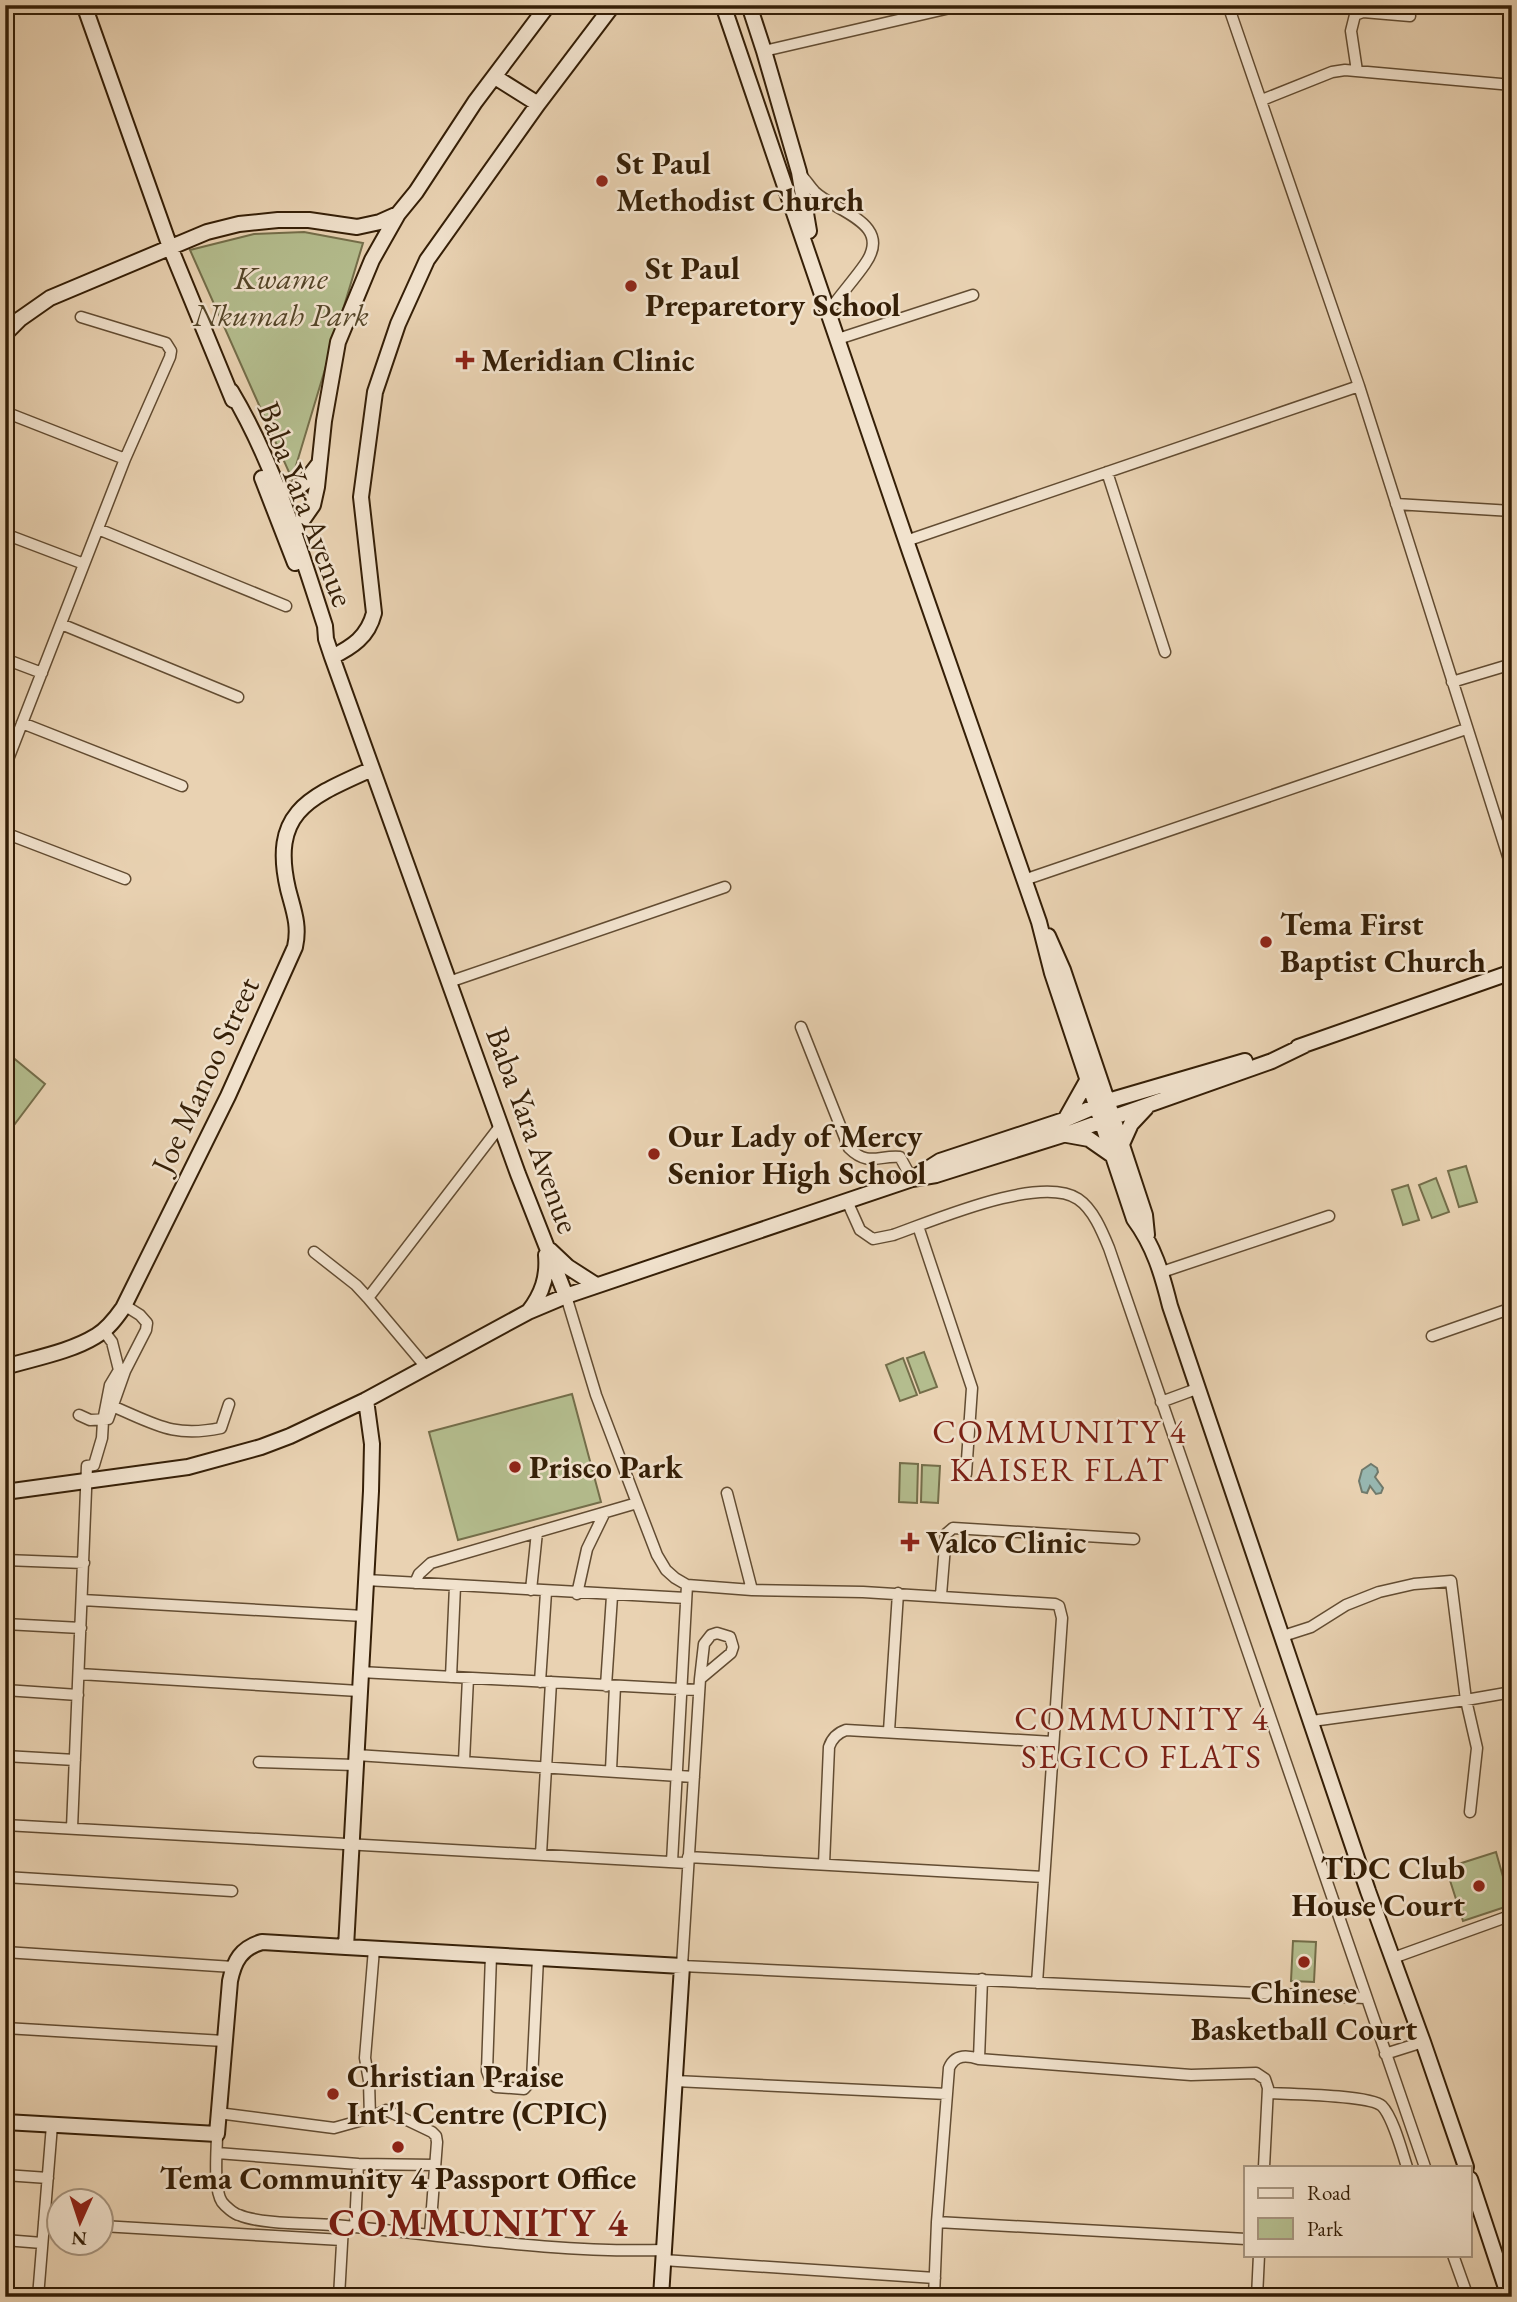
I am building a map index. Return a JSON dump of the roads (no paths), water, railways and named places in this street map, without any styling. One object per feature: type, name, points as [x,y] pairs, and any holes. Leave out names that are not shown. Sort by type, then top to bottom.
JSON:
[{"type":"main road","name":"Baba Yara Avenue","points":[[84,5],[170,247],[231,391],[240,424],[291,537],[325,626],[326,639],[372,769],[566,1296]]},
{"type":"main road","points":[[291,537],[313,505],[338,342],[372,260],[398,214],[416,192],[474,102],[548,5]]},
{"type":"main road","points":[[332,657],[351,648],[364,636],[371,627],[374,614],[361,497],[374,393],[398,324],[427,260],[538,104],[613,5]]},
{"type":"main road","points":[[723,5],[1039,922],[1052,973],[1094,1079],[1117,1150],[1145,1215],[1147,1237],[1162,1272],[1170,1306],[1466,2166]]},
{"type":"main road","points":[[749,5],[799,172],[821,288]]},
{"type":"main road","points":[[495,77],[538,104]]},
{"type":"main road","points":[[5,334],[20,319],[50,298],[207,232],[239,224],[309,220],[357,227],[380,222],[398,214]]},
{"type":"main road","name":"Baba Yara Avenue","points":[[231,391],[249,421],[276,489],[291,537]]},
{"type":"main road","points":[[276,489],[295,490],[305,482],[318,464]]},
{"type":"main road","name":"Joe Manoo Street","points":[[5,1367],[80,1344],[113,1322],[124,1305],[228,1096],[295,947],[298,934],[295,912],[283,867],[284,839],[294,815],[311,799],[372,769]]},
{"type":"main road","points":[[1065,1127],[1102,1103],[1133,1092],[1305,1045],[1512,972]]},
{"type":"main road","points":[[5,1492],[188,1467],[225,1458],[290,1436],[366,1400],[528,1312],[566,1296],[912,1179],[936,1175],[1065,1127],[1107,1120],[1272,1061],[1305,1045]]},
{"type":"main road","points":[[1094,1079],[1133,1092]]},
{"type":"main road","points":[[1065,1127],[1094,1079]]},
{"type":"main road","points":[[1117,1150],[1131,1124],[1149,1104]]},
{"type":"main road","points":[[1065,1127],[1117,1150]]},
{"type":"main road","points":[[545,1244],[568,1267],[596,1285]]},
{"type":"main road","points":[[528,1312],[543,1287],[547,1259],[545,1244]]},
{"type":"main road","points":[[346,1947],[372,1444],[366,1400]]},
{"type":"main road","points":[[5,2122],[217,2134],[233,1967],[240,1953],[262,1942],[682,1966],[661,2297]]},
{"type":"main road","points":[[1472,2185],[1509,2297]]},
{"type":"street","points":[[764,51],[962,5]]},
{"type":"street","points":[[1228,5],[1359,386],[1512,869]]},
{"type":"street","points":[[1357,71],[1351,31],[1355,15],[1363,12],[1410,16]]},
{"type":"street","points":[[1262,100],[1332,72],[1357,71],[1512,85]]},
{"type":"street","points":[[799,172],[816,192],[864,223],[872,235],[873,248],[865,263],[829,311]]},
{"type":"street","points":[[838,339],[973,295]]},
{"type":"street","points":[[6,762],[125,459],[169,362],[171,351],[166,343],[81,317]]},
{"type":"street","points":[[906,541],[1359,386]]},
{"type":"street","points":[[5,412],[125,459]]},
{"type":"street","points":[[1107,472],[1166,652]]},
{"type":"street","points":[[1396,505],[1512,511]]},
{"type":"street","points":[[98,529],[286,607]]},
{"type":"street","points":[[5,534],[84,564]]},
{"type":"street","points":[[61,624],[239,697]]},
{"type":"street","points":[[5,659],[42,674]]},
{"type":"street","points":[[1452,682],[1512,664]]},
{"type":"street","points":[[23,723],[182,786]]},
{"type":"street","points":[[1024,880],[1466,729]]},
{"type":"street","points":[[5,833],[125,880]]},
{"type":"street","points":[[449,982],[725,887]]},
{"type":"street","points":[[801,1027],[849,1148],[869,1160],[900,1157],[912,1179]]},
{"type":"street","points":[[368,1298],[501,1125]]},
{"type":"street","points":[[847,1201],[860,1230],[873,1239],[967,1209],[1036,1191],[1062,1192],[1085,1204],[1103,1233],[1425,2166]]},
{"type":"street","points":[[1162,1272],[1329,1216]]},
{"type":"street","points":[[918,1226],[972,1388],[966,1474]]},
{"type":"street","points":[[314,1252],[356,1285],[426,1367]]},
{"type":"street","points":[[566,1296],[596,1395],[637,1503],[666,1570],[675,1578],[687,1585],[752,1590],[941,1595],[1059,1606],[1062,1618],[1037,1983]]},
{"type":"street","points":[[79,1415],[90,1420],[108,1419],[125,1371],[146,1330],[147,1323],[140,1315],[124,1305]]},
{"type":"street","points":[[1432,1336],[1512,1308]]},
{"type":"street","points":[[72,1828],[87,1466],[94,1465],[102,1438],[110,1385],[119,1370],[112,1342],[103,1330]]},
{"type":"street","points":[[1161,1402],[1199,1388]]},
{"type":"street","points":[[112,1406],[166,1429],[201,1432],[221,1428],[229,1404]]},
{"type":"street","points":[[727,1493],[752,1590]]},
{"type":"street","points":[[415,1583],[419,1574],[431,1563],[637,1503]]},
{"type":"street","points":[[577,1594],[587,1549],[604,1514]]},
{"type":"street","points":[[941,1595],[946,1534],[953,1528],[1134,1539]]},
{"type":"street","points":[[531,1590],[537,1532]]},
{"type":"street","points":[[5,1560],[84,1563]]},
{"type":"street","points":[[366,1580],[612,1596],[686,1598]]},
{"type":"street","points":[[1283,1636],[1311,1627],[1346,1605],[1379,1592],[1414,1584],[1451,1581],[1466,1700],[1477,1748],[1470,1812]]},
{"type":"street","points":[[672,1862],[687,1585]]},
{"type":"street","points":[[451,1677],[455,1586]]},
{"type":"street","points":[[541,1854],[547,1766],[546,1592]]},
{"type":"street","points":[[889,1731],[898,1593]]},
{"type":"street","points":[[611,1770],[612,1596]]},
{"type":"street","points":[[82,1600],[364,1616]]},
{"type":"street","points":[[5,1624],[81,1628]]},
{"type":"street","points":[[360,1672],[683,1689],[700,1685],[731,1653],[733,1647],[730,1637],[717,1633],[706,1639],[700,1685],[682,1966],[1365,1998]]},
{"type":"street","points":[[79,1674],[359,1691]]},
{"type":"street","points":[[464,1761],[468,1678]]},
{"type":"street","points":[[5,1690],[78,1695]]},
{"type":"street","points":[[1312,1721],[1512,1692]]},
{"type":"street","points":[[824,1864],[829,1747],[840,1732],[889,1731],[1053,1742]]},
{"type":"street","points":[[5,1756],[75,1760]]},
{"type":"street","points":[[259,1762],[464,1761],[694,1777]]},
{"type":"street","points":[[5,1825],[672,1862],[688,1860],[824,1864],[1044,1877]]},
{"type":"street","points":[[5,1877],[232,1891]]},
{"type":"street","points":[[1393,1958],[1512,1915]]},
{"type":"street","points":[[370,2118],[365,2058],[374,1949]]},
{"type":"street","points":[[5,1952],[233,1967]]},
{"type":"street","points":[[491,1955],[487,2071],[496,2087],[515,2090],[524,2089],[532,2080],[538,1958]]},
{"type":"street","points":[[979,2059],[982,1979]]},
{"type":"street","points":[[5,2028],[224,2041]]},
{"type":"street","points":[[1385,2054],[1423,2042]]},
{"type":"street","points":[[934,2297],[947,2094],[951,2063],[964,2056],[1192,2075],[1261,2075],[1267,2082],[1268,2093],[1264,2166]]},
{"type":"street","points":[[675,2081],[947,2094]]},
{"type":"street","points":[[1268,2093],[1365,2099],[1381,2105],[1388,2115],[1407,2166]]},
{"type":"street","points":[[218,2113],[334,2128],[370,2118],[386,2110],[432,2132],[437,2142],[430,2234]]},
{"type":"street","points":[[38,2297],[52,2124]]},
{"type":"street","points":[[217,2134],[217,2189],[222,2203],[238,2215],[263,2220],[613,2252],[935,2278]]},
{"type":"street","points":[[217,2153],[358,2164],[435,2165]]},
{"type":"street","points":[[355,2227],[358,2164]]},
{"type":"street","points":[[5,2175],[48,2178]]},
{"type":"street","points":[[937,2222],[1244,2239]]},
{"type":"street","points":[[339,2297],[343,2226]]},
{"type":"street","points":[[116,2227],[342,2239]]},
{"type":"street","points":[[5,2240],[42,2243]]},
{"type":"street","points":[[1257,2297],[1259,2256]]},
{"type":"street","points":[[1453,2256],[1468,2297]]},
{"type":"water","points":[[1371,1464],[1377,1468],[1375,1477],[1383,1488],[1381,1493],[1376,1494],[1370,1486],[1367,1493],[1362,1492],[1359,1481],[1362,1470]]},
{"type":"place","name":"St Paul Methodist Church","points":[[602,181]]},
{"type":"place","name":"St Paul Preparetory School","points":[[631,286]]},
{"type":"place","name":"Meridian Clinic","points":[[465,360]]},
{"type":"place","name":"Tema First Baptist Church","points":[[1266,942]]},
{"type":"place","name":"Our Lady of Mercy Senior High School","points":[[654,1154]]},
{"type":"place","name":"Prisco Park","points":[[515,1467]]},
{"type":"place","name":"Valco Clinic","points":[[910,1542]]},
{"type":"place","name":"TDC Club House Court","points":[[1479,1886]]},
{"type":"place","name":"Chinese Basketball Court","points":[[1304,1962]]},
{"type":"place","name":"Christian Praise Int'l Centre (CPIC)","points":[[333,2094]]},
{"type":"place","name":"Tema Community 4 Passport Office","points":[[398,2147]]},
{"type":"district","name":"COMMUNITY 4 KAISER FLAT","points":[[1060,1450]]},
{"type":"district","name":"COMMUNITY 4 SEGICO FLATS","points":[[1142,1737]]},
{"type":"district","name":"COMMUNITY 4","points":[[479,2222]]},
{"type":"park label","name":"Kwame Nkumah Park","points":[[281,296]]}]
